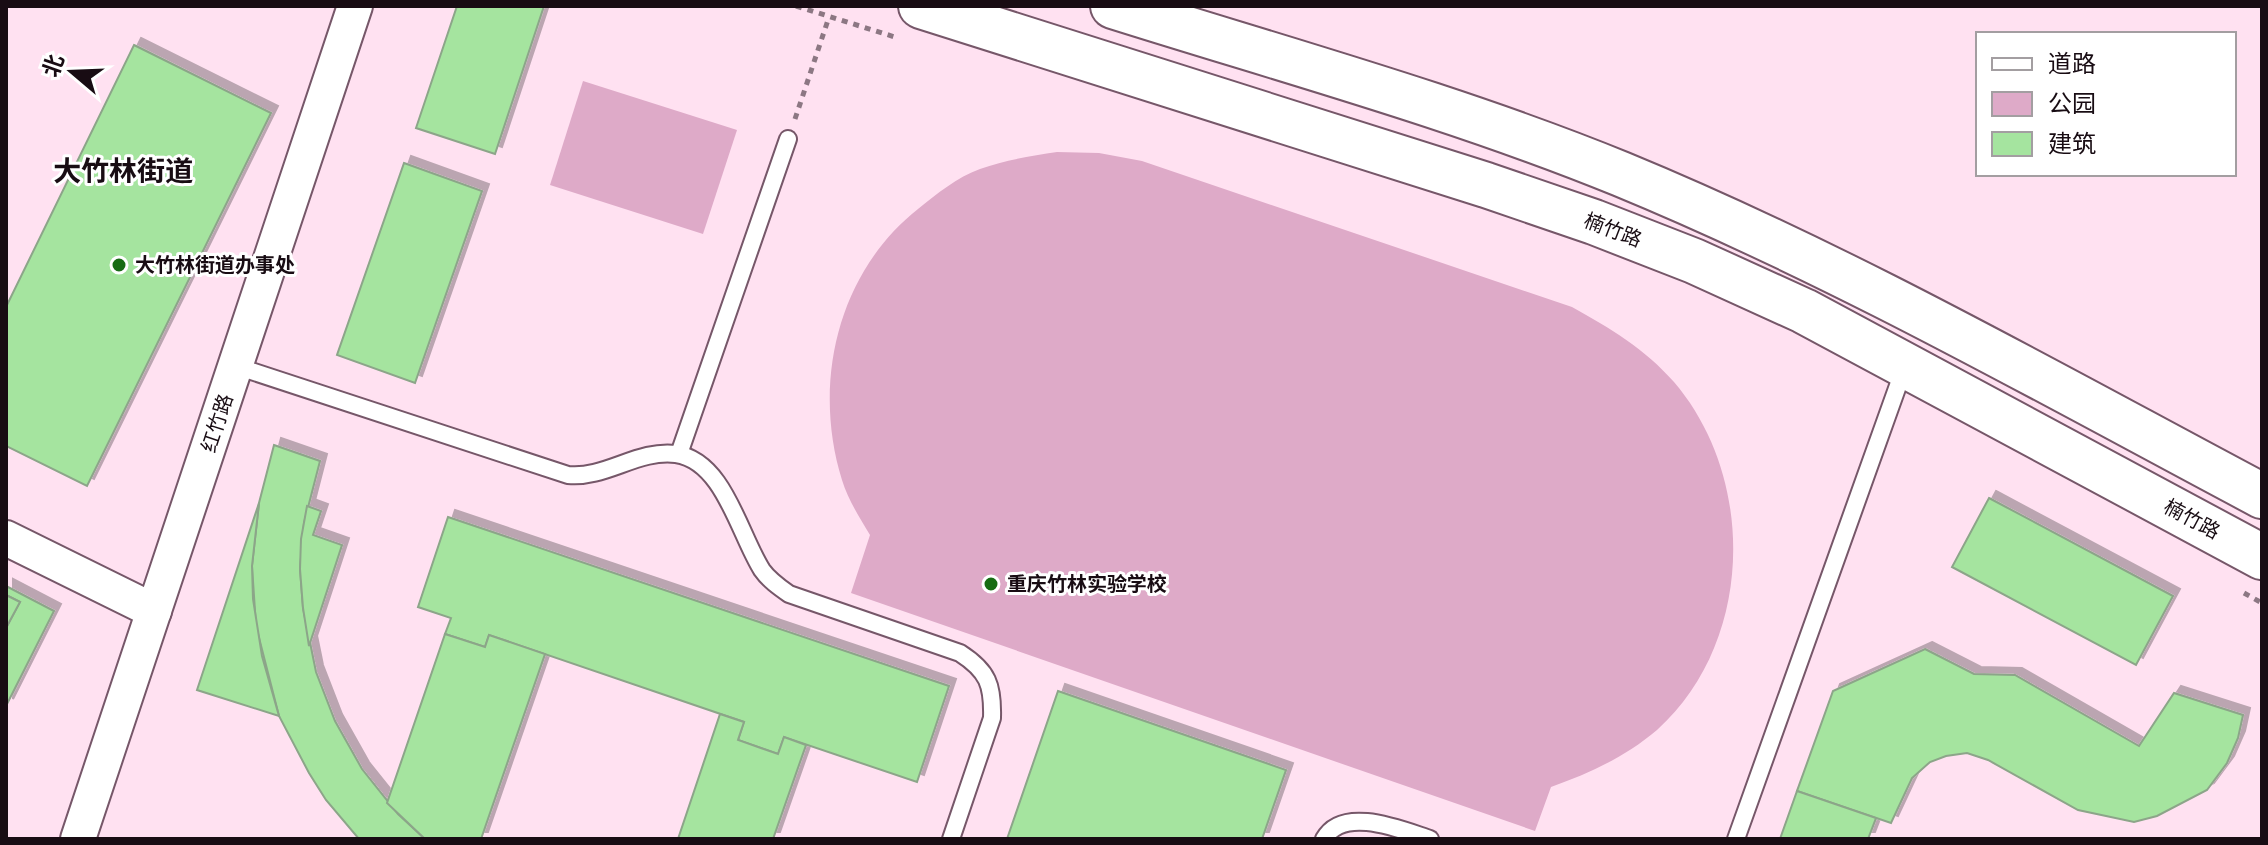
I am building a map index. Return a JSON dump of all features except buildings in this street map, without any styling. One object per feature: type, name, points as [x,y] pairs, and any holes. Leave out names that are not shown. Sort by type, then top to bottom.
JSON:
[{"type":"main road","points":[[1113,6],[1498,127],[1646,185],[1824,264],[2262,496]]},
{"type":"main road","name":"楠竹路","points":[[913,23],[1486,185],[1694,261],[1804,311],[1905,365],[2248,572]]},
{"type":"street","name":"红竹路","points":[[78,839],[355,6]]},
{"type":"street","points":[[6,538],[154,611]]},
{"type":"lane","points":[[679,454],[788,139]]},
{"type":"lane","points":[[1736,839],[1905,365]]},
{"type":"lane","points":[[236,366],[568,475],[584,477],[661,453],[679,454],[695,461],[709,472],[721,488],[762,570],[773,583],[789,594],[960,653],[977,664],[988,679],[992,718],[951,839]]},
{"type":"lane","points":[[1324,839],[1327,832],[1346,823],[1366,821],[1386,824],[1430,839]]},
{"type":"path","points":[[796,6],[829,17],[913,23]]},
{"type":"path","points":[[788,139],[829,17]]},
{"type":"path","points":[[2248,572],[2262,603]]},
{"type":"green space","points":[[583,81],[737,130],[703,234],[550,185]]},
{"type":"green space","points":[[1057,152],[1099,153],[1142,161],[1572,307],[1626,340],[1663,370],[1701,421],[1720,465],[1731,512],[1733,560],[1727,607],[1712,653],[1689,694],[1657,730],[1607,763],[1551,787],[1535,831],[851,593],[870,535],[842,480],[833,443],[830,406],[838,332],[850,298],[868,265],[890,235],[948,186],[989,166]]},
{"type":"place","name":"大竹林街道办事处","points":[[119,265]]},
{"type":"place","name":"重庆竹林实验学校","points":[[991,584]]},
{"type":"district","name":"大竹林街道","points":[[123,171]]}]
